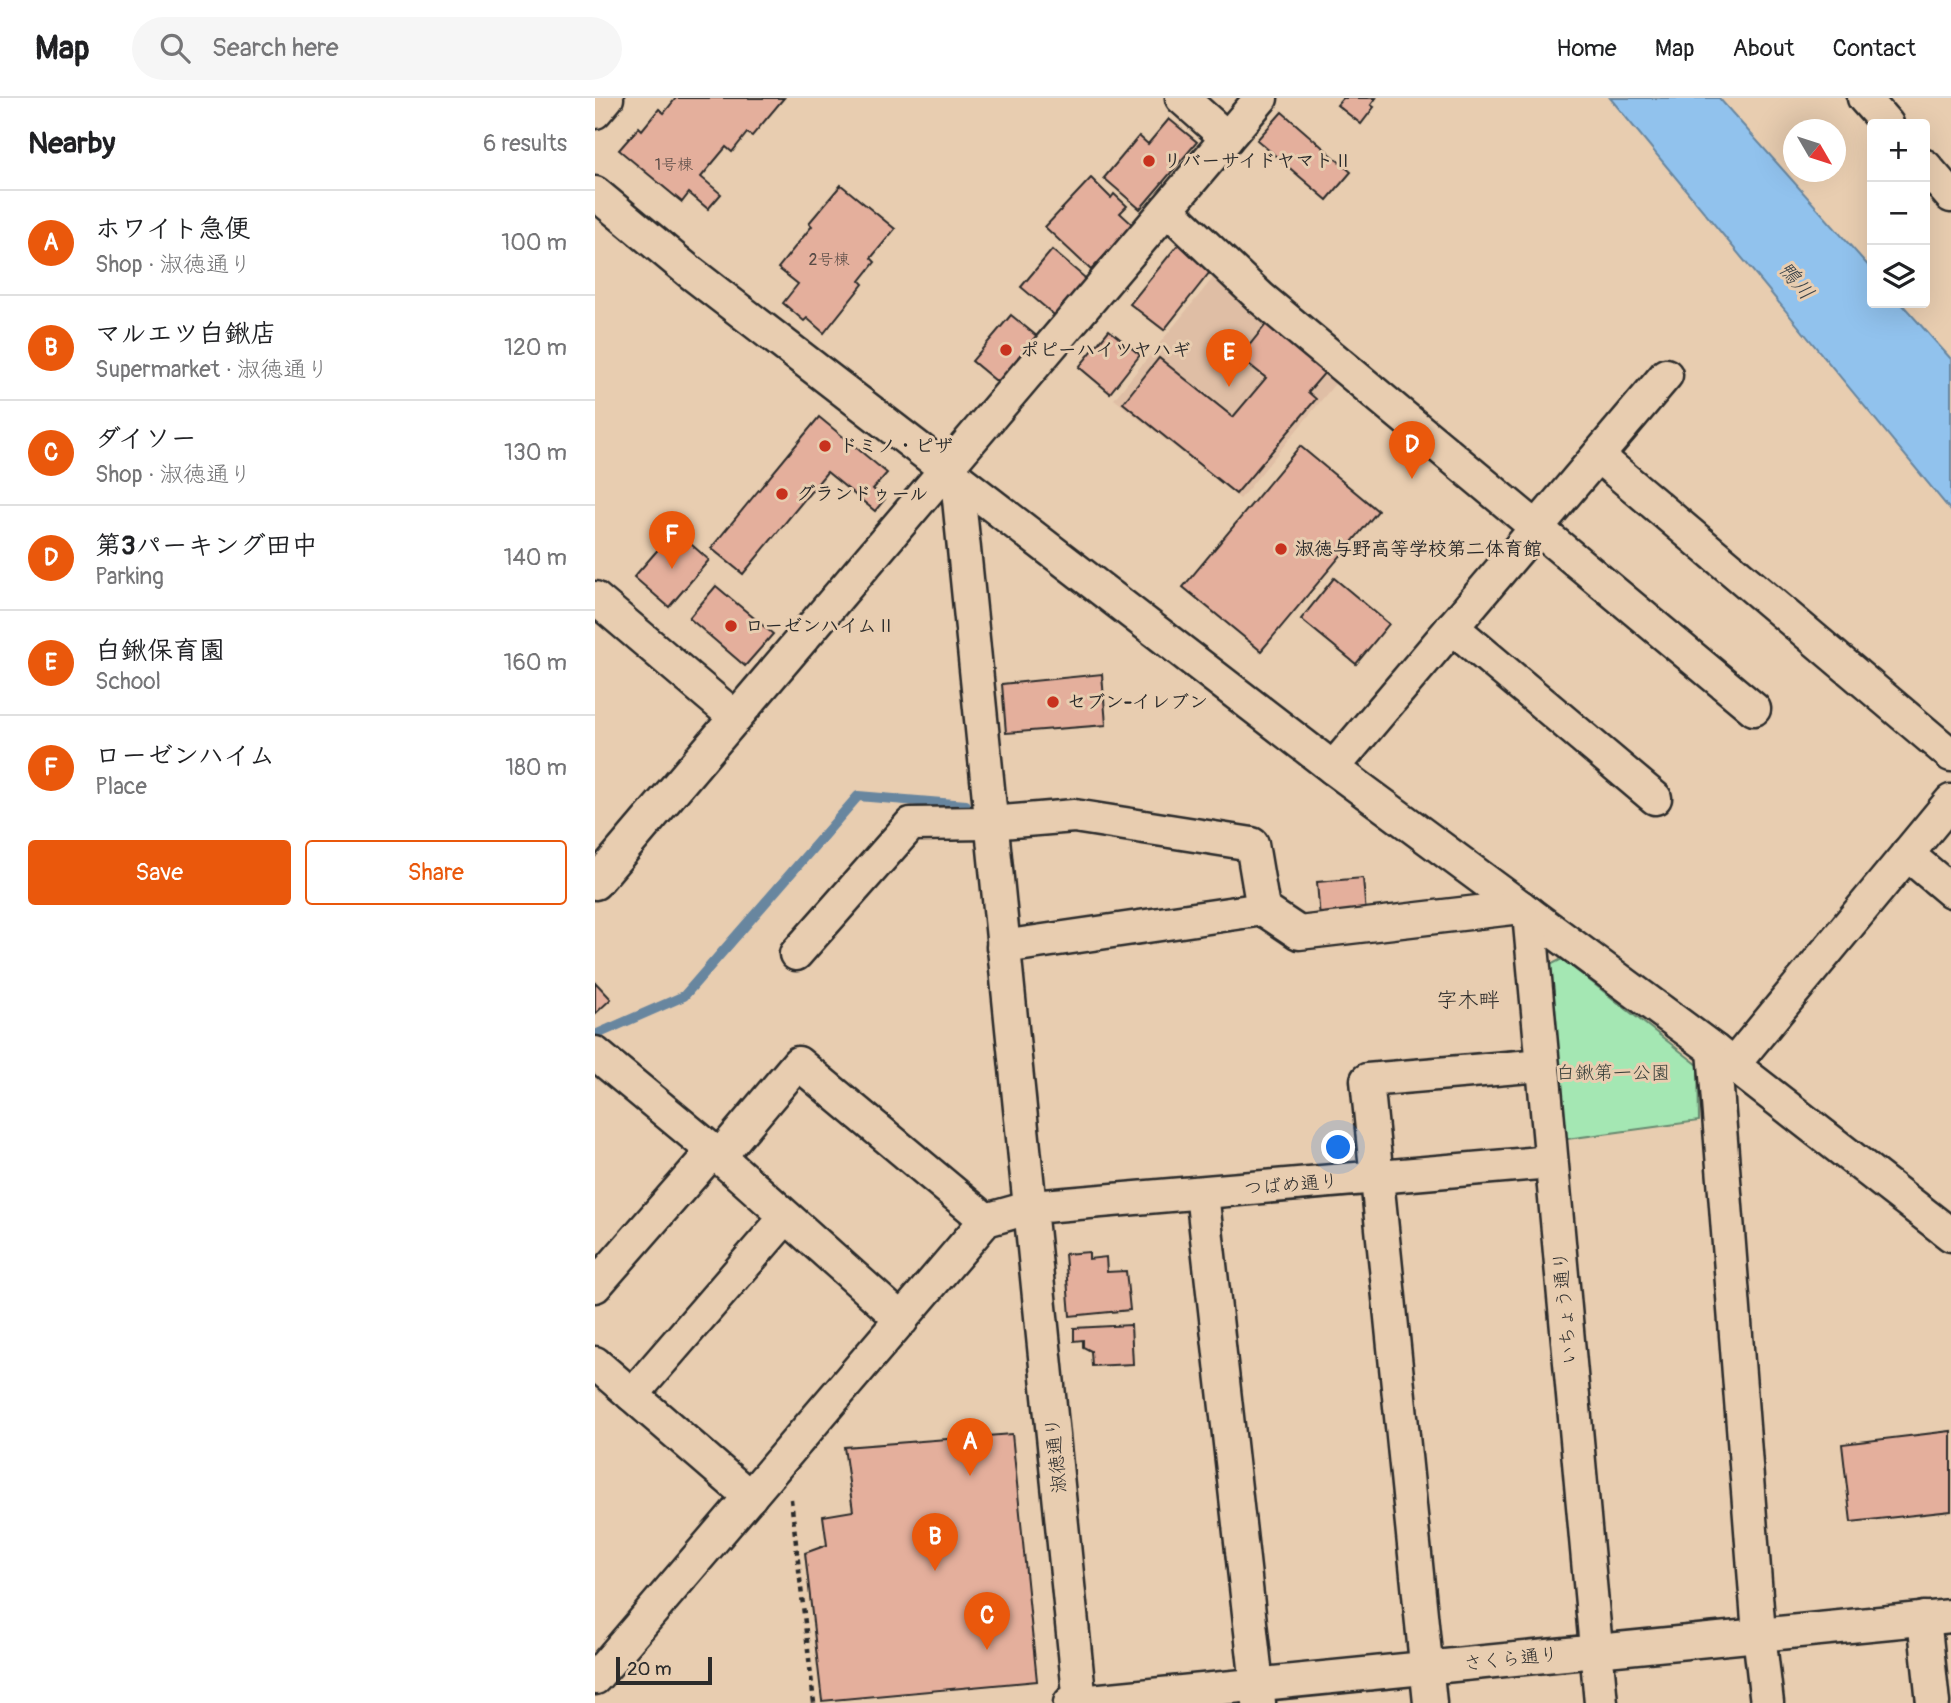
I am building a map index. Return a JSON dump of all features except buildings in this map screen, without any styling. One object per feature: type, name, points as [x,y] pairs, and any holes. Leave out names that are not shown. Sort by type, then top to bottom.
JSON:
[{"type":"street","points":[[595,112],[607,98]]},
{"type":"street","points":[[1182,98],[1227,138]]},
{"type":"street","points":[[595,883],[736,718],[952,475],[1167,209],[1261,98]]},
{"type":"street","points":[[1864,98],[1883,119]]},
{"type":"street","points":[[1930,172],[1951,196]]},
{"type":"street","points":[[595,193],[690,272],[1333,768],[1723,1058],[1951,1235]]},
{"type":"street","points":[[1167,209],[1261,298],[1754,709]]},
{"type":"street","points":[[1333,768],[1666,375]]},
{"type":"street","points":[[1598,456],[1951,755]]},
{"type":"street","name":"淑徳通り","points":[[952,475],[1032,1207],[1077,1703]]},
{"type":"street","points":[[595,598],[736,718]]},
{"type":"street","points":[[1452,627],[1655,798]]},
{"type":"street","points":[[1767,1703],[1759,1634],[1723,1058],[1907,855],[1951,801]]},
{"type":"street","points":[[796,954],[911,824],[989,823],[1074,816],[1252,844],[1263,909]]},
{"type":"street","points":[[1907,855],[1951,891]]},
{"type":"street","points":[[1003,947],[1263,909],[1299,933],[1525,910]]},
{"type":"street","name":"いちょう通り","points":[[1525,910],[1542,1065],[1601,1703]]},
{"type":"street","points":[[595,1053],[716,1154],[902,1320]]},
{"type":"street","points":[[595,1286],[798,1063],[986,1220],[750,1497],[601,1658]]},
{"type":"street","points":[[1430,1703],[1367,1080],[1542,1065]]},
{"type":"street","name":"つばめ通り","points":[[986,1220],[1032,1207],[1551,1162]]},
{"type":"street","points":[[1202,1193],[1258,1694]]},
{"type":"street","points":[[632,1395],[786,1217]]},
{"type":"street","points":[[595,1363],[750,1497]]},
{"type":"street","points":[[1933,1703],[1938,1617]]},
{"type":"street","name":"さくら通り","points":[[1077,1703],[1258,1694],[1427,1668],[1938,1617]]},
{"type":"path","points":[[784,1458],[791,1469],[789,1479],[814,1703]]},
{"type":"shaded area","points":[[1218,272],[1343,374],[1240,499],[1114,399]]},
{"type":"green space","name":"白鍬第一公園","points":[[1562,959],[1698,1065],[1699,1121],[1559,1140],[1542,969]]},
{"type":"water","name":"鴨川","points":[[1610,98],[1719,98],[1783,170],[1783,182],[1794,182],[1867,264],[1867,308],[1905,308],[1951,359],[1951,511]]},
{"type":"waterway","points":[[595,1035],[684,996],[858,796],[966,805]]},
{"type":"place","name":"リバーサイドヤマトⅡ","points":[[1149,161]]},
{"type":"place","name":"ポピーハイツヤハギ","points":[[1006,350]]},
{"type":"place","name":"白鍬保育園","points":[[1229,387]]},
{"type":"place","name":"ドミノ・ピザ","points":[[825,446]]},
{"type":"place","name":"第3パーキング田中","points":[[1412,479]]},
{"type":"place","name":"グランドゥール","points":[[782,494]]},
{"type":"place","name":"淑徳与野高等学校第二体育館","points":[[1281,549]]},
{"type":"place","name":"ローゼンハイム","points":[[672,569]]},
{"type":"place","name":"ローゼンハイムⅡ","points":[[731,626]]},
{"type":"place","name":"セブン-イレブン","points":[[1053,702]]},
{"type":"place","name":"ホワイト急便","points":[[970,1476]]},
{"type":"place","name":"マルエツ白鍬店","points":[[935,1571]]},
{"type":"place","name":"ダイソー","points":[[987,1650]]},
{"type":"district","name":"字木畔","points":[[1468,1000]]}]
